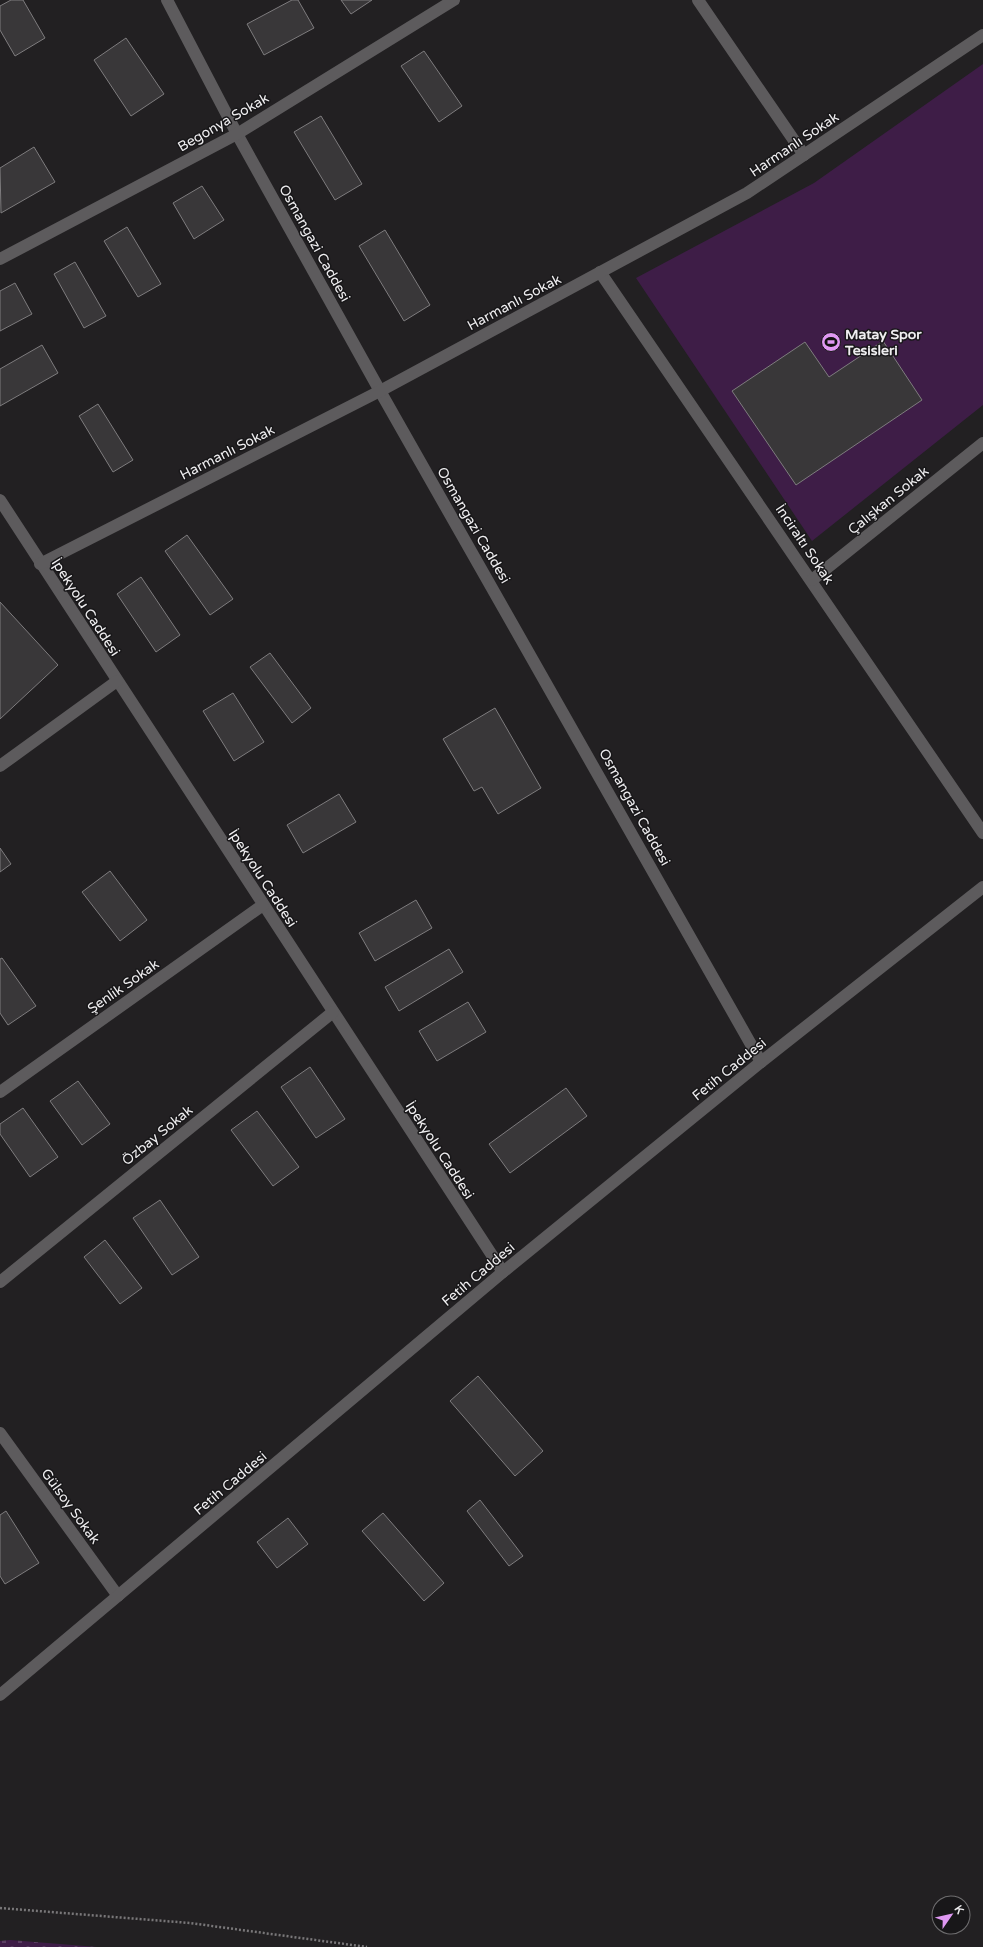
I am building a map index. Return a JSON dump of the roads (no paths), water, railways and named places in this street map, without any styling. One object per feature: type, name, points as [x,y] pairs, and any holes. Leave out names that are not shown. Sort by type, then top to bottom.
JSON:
[{"type":"street","name":"Osmangazi Caddesi","points":[[166,0],[237,134],[380,391],[761,1062]]},
{"type":"street","name":"Begonya Sokak","points":[[0,258],[237,134],[454,0]]},
{"type":"street","points":[[698,0],[804,155]]},
{"type":"street","name":"Harmanlı Sokak","points":[[40,564],[380,391],[747,193],[983,36]]},
{"type":"street","name":"İnciraltı Sokak","points":[[600,272],[812,580],[983,833]]},
{"type":"street","name":"Çalışkan Sokak","points":[[812,580],[983,443]]},
{"type":"street","name":"İpekyolu Caddesi","points":[[0,500],[40,564],[503,1272]]},
{"type":"street","points":[[0,766],[117,682]]},
{"type":"street","name":"Fetih Caddesi","points":[[0,1695],[503,1272],[761,1062],[983,887]]},
{"type":"street","name":"Şenlik Sokak","points":[[0,1092],[263,905]]},
{"type":"street","name":"Özbay Sokak","points":[[0,1282],[333,1012]]},
{"type":"street","name":"Gülsoy Sokak","points":[[0,1433],[118,1596]]},
{"type":"place","name":"Matay Spor Tesisleri","points":[[831,342]]}]
